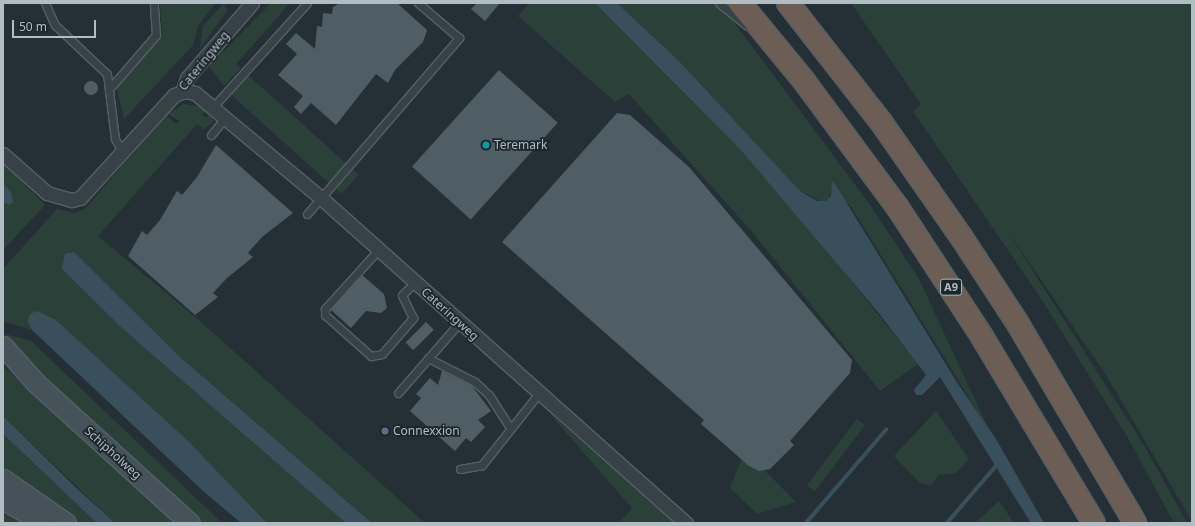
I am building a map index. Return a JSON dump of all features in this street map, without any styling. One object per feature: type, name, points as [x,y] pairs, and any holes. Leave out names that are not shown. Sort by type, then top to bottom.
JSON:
[{"type":"highway","name":"A9","points":[[740,3],[790,63],[922,243],[1094,523]]},
{"type":"highway","points":[[793,7],[881,122],[962,238],[1018,324],[1134,523]]},
{"type":"main road","name":"Schipholweg","points":[[3,346],[36,383],[190,523]]},
{"type":"main road","name":"Schipholweg","points":[[3,360],[36,383]]},
{"type":"main road","points":[[3,479],[66,523]]},
{"type":"main road","points":[[3,499],[43,523]]},
{"type":"street","name":"Cateringweg","points":[[182,92],[187,78],[252,3]]},
{"type":"street","name":"Cateringweg","points":[[3,154],[47,193],[72,200],[88,192],[171,98],[182,92],[195,93],[321,198],[686,523]]},
{"type":"lane","points":[[45,3],[55,25],[107,74],[110,88],[115,139],[122,153]]},
{"type":"lane","points":[[110,88],[156,35],[154,3]]},
{"type":"lane","points":[[213,107],[307,3]]},
{"type":"lane","points":[[308,214],[459,38],[418,3]]},
{"type":"lane","name":"A9","points":[[719,3],[790,63]]},
{"type":"lane","points":[[211,135],[225,118]]},
{"type":"lane","points":[[379,249],[325,309],[325,315],[371,356],[382,354],[413,318],[402,295],[414,282]]},
{"type":"lane","points":[[398,393],[460,322]]},
{"type":"lane","points":[[428,358],[475,382],[489,395],[511,429]]},
{"type":"lane","points":[[460,469],[482,465],[539,393]]},
{"type":"green space","points":[[160,3],[216,3],[198,25],[193,45],[124,119],[116,85],[162,33]]},
{"type":"green space","points":[[224,3],[227,3],[225,6],[228,10],[200,48],[203,26]]},
{"type":"green space","points":[[271,3],[290,3],[236,64],[241,68],[224,86],[209,66]]},
{"type":"green space","points":[[529,3],[595,3],[619,25],[740,149],[805,223],[918,364],[880,391],[753,233],[629,94],[615,102],[518,16]]},
{"type":"green space","points":[[617,3],[717,3],[724,9],[868,202],[919,279],[989,430],[852,208],[832,187],[829,199],[823,202],[800,191],[679,61]]},
{"type":"green space","points":[[851,3],[1192,3],[1192,521],[1108,378],[1005,227],[1145,447],[1187,523],[1174,523],[1128,438],[1040,297],[913,111],[921,104]]},
{"type":"green space","points":[[248,75],[359,175],[341,194],[231,94]]},
{"type":"green space","points":[[184,104],[202,107],[206,111],[202,115],[206,118],[210,114],[214,121],[204,129],[197,124],[98,236],[201,322],[425,523],[372,523],[179,356],[74,252],[74,281],[346,523],[267,523],[186,439],[56,320],[28,322],[32,330],[3,321],[3,269],[57,209],[74,213],[85,209],[166,115],[176,124],[180,121],[167,114]]},
{"type":"green space","points":[[3,163],[45,205],[3,250],[3,202],[8,205],[11,192],[3,183]]},
{"type":"green space","points":[[5,334],[31,341],[222,523],[203,523],[3,340]]},
{"type":"green space","points":[[3,366],[182,523],[115,523],[3,416]]},
{"type":"green space","points":[[936,411],[969,459],[956,473],[939,475],[931,485],[920,483],[894,456]]},
{"type":"green space","points":[[549,413],[675,523],[619,523],[632,508]]},
{"type":"green space","points":[[857,419],[865,425],[815,491],[807,485]]},
{"type":"green space","points":[[3,434],[97,523],[72,523],[3,475]]},
{"type":"green space","points":[[745,451],[796,502],[757,514],[730,488]]},
{"type":"green space","points":[[999,501],[1014,523],[975,523]]},
{"type":"green space","points":[[3,507],[26,523],[3,523]]},
{"type":"water","points":[[595,3],[617,3],[679,61],[800,191],[817,201],[826,201],[831,196],[832,181],[835,184],[958,384],[996,439],[1044,523],[1031,523],[940,377],[922,395],[916,395],[914,390],[926,375],[878,312],[740,149]]},
{"type":"water","points":[[3,183],[11,192],[13,202],[9,205],[3,202]]},
{"type":"water","points":[[74,252],[179,356],[372,523],[346,523],[122,328],[62,269],[65,254]]},
{"type":"water","points":[[37,311],[56,320],[186,439],[267,523],[241,523],[203,491],[32,330],[28,322],[30,314]]},
{"type":"water","points":[[3,416],[72,484],[115,523],[97,523],[3,434]]},
{"type":"building","points":[[340,3],[397,3],[427,30],[423,42],[395,70],[388,83],[376,74],[336,125],[311,103],[301,114],[294,107],[303,96],[278,75],[297,54],[286,44],[296,33],[315,49],[317,26],[322,27],[323,13],[332,14],[333,7]]},
{"type":"building","points":[[477,3],[500,3],[485,21],[471,9]]},
{"type":"building","name":"Teremark","points":[[499,70],[558,123],[471,219],[412,167]]},
{"type":"building","points":[[91,81],[96,83],[98,88],[96,93],[91,95],[86,93],[84,88],[86,83]]},
{"type":"building","points":[[617,113],[630,115],[689,167],[852,360],[850,373],[790,441],[794,445],[770,469],[759,471],[749,466],[701,424],[704,420],[502,242]]},
{"type":"building","points":[[216,145],[293,213],[262,237],[248,253],[253,257],[227,278],[213,293],[218,297],[195,315],[128,256],[142,231],[147,235],[160,220],[177,191],[182,195],[197,177]]},
{"type":"building","points":[[362,275],[384,294],[387,308],[381,313],[366,311],[351,328],[331,310]]},
{"type":"building","points":[[426,322],[434,330],[413,350],[405,343]]},
{"type":"building","points":[[442,371],[472,386],[491,411],[478,420],[485,427],[471,442],[466,438],[455,451],[410,411],[421,398],[416,394],[430,378],[438,385]]},
{"type":"waterway","points":[[806,523],[886,430]]},
{"type":"waterway","points":[[947,523],[996,466]]},
{"type":"place","name":"Teremark","points":[[486,145]]},
{"type":"place","name":"Connexxion","points":[[385,431]]}]
